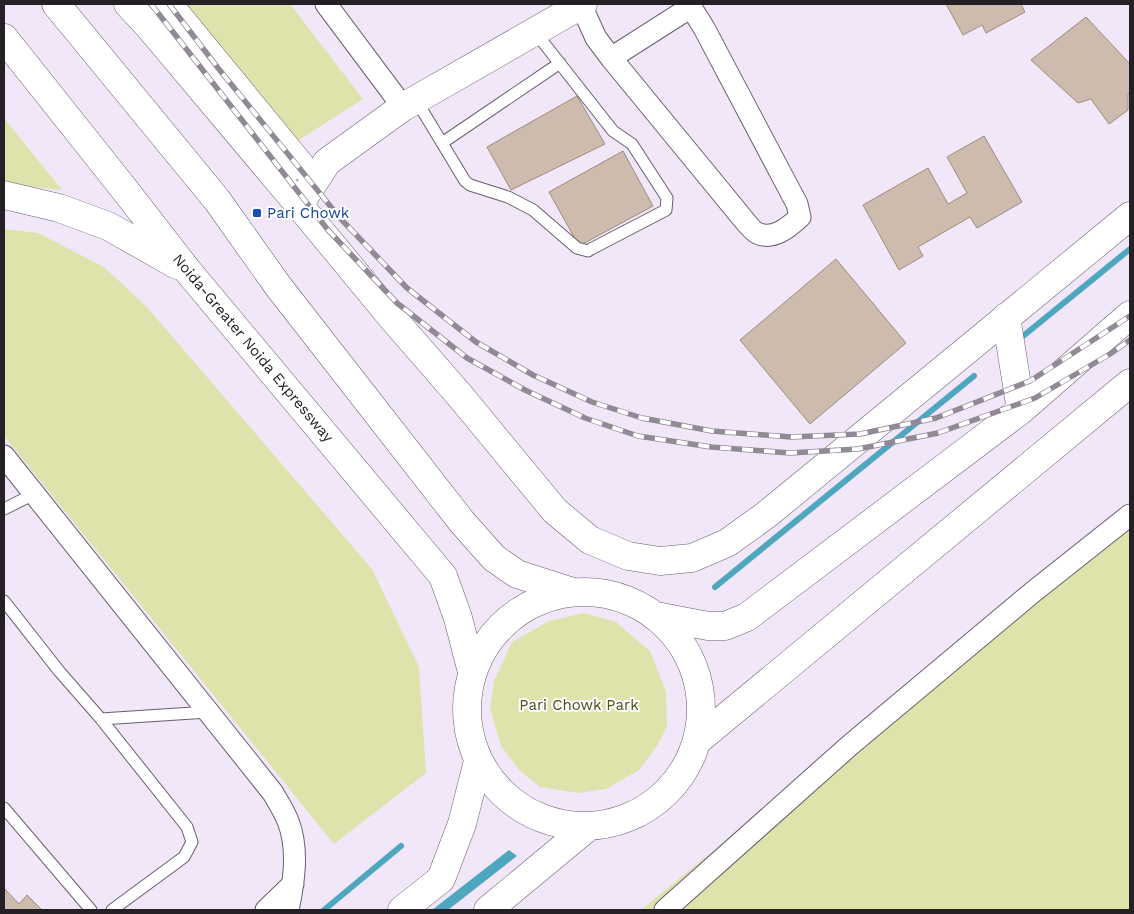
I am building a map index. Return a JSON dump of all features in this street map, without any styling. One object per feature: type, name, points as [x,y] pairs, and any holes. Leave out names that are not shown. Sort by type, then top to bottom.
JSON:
[{"type":"main road","points":[[56,4],[217,200],[278,286],[462,522],[494,558],[517,574],[573,592]]},
{"type":"main road","points":[[128,4],[270,170],[555,511],[590,540],[628,556],[660,561],[692,558],[727,543],[766,515],[1130,216]]},
{"type":"main road","points":[[168,4],[314,164]]},
{"type":"main road","points":[[270,170],[314,164],[409,104],[581,4]]},
{"type":"main road","name":"Noida-Greater Noida Expressway","points":[[4,38],[187,270],[443,576],[458,618],[472,672]]},
{"type":"main road","points":[[299,205],[314,164]]},
{"type":"main road","points":[[4,195],[59,208],[108,226],[187,270]]},
{"type":"main road","points":[[656,616],[708,626],[725,626],[747,617],[1021,410],[1130,315]]},
{"type":"main road","points":[[1006,318],[1021,410]]},
{"type":"main road","points":[[697,741],[1130,383]]},
{"type":"main road","points":[[573,592],[603,593],[631,601],[656,616],[680,641],[695,672],[702,706],[697,741],[682,774],[657,802],[624,820],[588,827],[554,824],[523,811],[497,789],[478,761],[468,732],[466,701],[472,672],[488,641],[511,616],[540,599],[573,592]]},
{"type":"main road","points":[[402,910],[441,879],[462,824],[478,761]]},
{"type":"main road","points":[[488,910],[588,827]]},
{"type":"street","points":[[326,4],[409,104]]},
{"type":"street","points":[[581,4],[596,38],[611,58],[756,233],[770,236],[790,226],[800,217],[798,204],[690,5],[611,58]]},
{"type":"street","points":[[4,456],[273,793],[288,821],[294,848],[293,884],[288,910]]},
{"type":"street","points":[[665,910],[849,746],[1033,592],[1130,515]]},
{"type":"street","points":[[266,910],[293,884]]},
{"type":"lane","points":[[409,104],[442,143],[465,181],[470,185],[508,197],[533,210],[577,248],[591,250],[666,210],[667,198],[632,144],[612,131],[535,32]]},
{"type":"lane","points":[[442,143],[560,63]]},
{"type":"lane","points":[[4,509],[34,494]]},
{"type":"lane","points":[[4,600],[59,671],[101,719],[187,827],[192,842],[184,857],[112,910]]},
{"type":"lane","points":[[101,719],[208,712]]},
{"type":"lane","points":[[4,808],[91,910]]},
{"type":"green space","points":[[138,4],[290,4],[363,99],[277,154]]},
{"type":"green space","points":[[4,118],[62,190],[4,184]]},
{"type":"green space","points":[[4,229],[38,233],[104,267],[146,306],[372,569],[419,667],[426,773],[334,844],[4,436]]},
{"type":"green space","points":[[1130,507],[1130,910],[641,910]]},
{"type":"green space","name":"Pari Chowk Park","points":[[584,613],[616,622],[650,651],[666,692],[667,726],[657,746],[639,770],[606,789],[578,793],[540,787],[520,771],[501,746],[490,708],[494,681],[512,642],[549,621]]},
{"type":"water","points":[[509,850],[517,856],[448,910],[432,910]]},
{"type":"building","points":[[946,4],[1021,4],[1025,12],[986,33],[982,25],[963,35]]},
{"type":"building","points":[[1086,17],[1130,64],[1128,110],[1109,124],[1091,99],[1078,103],[1031,60]]},
{"type":"building","points":[[577,96],[605,144],[511,190],[487,147]]},
{"type":"building","points":[[984,136],[1022,202],[977,228],[970,217],[918,247],[923,256],[899,270],[863,205],[928,168],[948,204],[967,193],[947,157]]},
{"type":"building","points":[[623,151],[653,206],[579,246],[549,192]]},
{"type":"building","points":[[836,259],[906,343],[810,424],[740,340]]},
{"type":"building","points":[[4,888],[19,904],[27,895],[42,910],[4,910]]},
{"type":"waterway","points":[[1017,341],[1130,249]]},
{"type":"waterway","points":[[715,587],[974,376]]},
{"type":"waterway","points":[[324,910],[401,846]]},
{"type":"railway","points":[[151,4],[328,230],[397,303],[467,358],[525,390],[585,418],[638,436],[711,447],[790,453],[858,449],[938,433],[1035,398],[1110,354],[1130,340]]},
{"type":"railway","points":[[169,4],[218,68],[340,218],[407,288],[476,342],[533,375],[592,402],[642,418],[712,431],[791,437],[860,434],[936,418],[1030,381],[1130,316]]},
{"type":"place","name":"Pari Chowk","points":[[257,213]]}]
